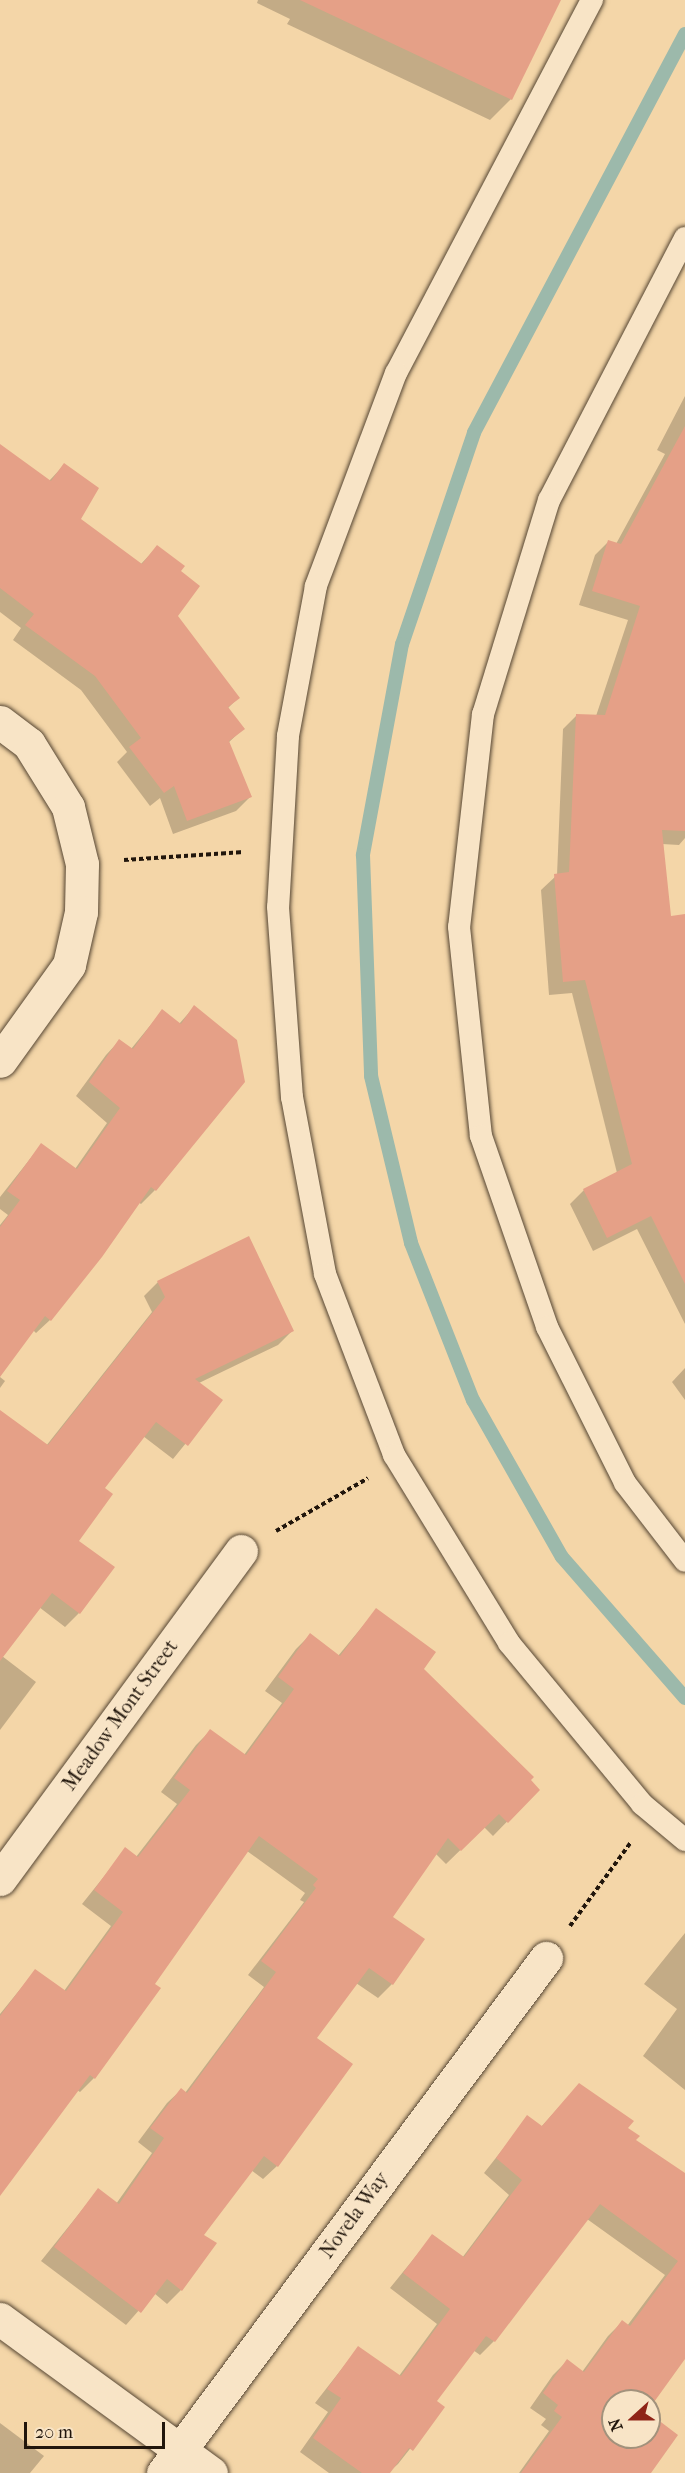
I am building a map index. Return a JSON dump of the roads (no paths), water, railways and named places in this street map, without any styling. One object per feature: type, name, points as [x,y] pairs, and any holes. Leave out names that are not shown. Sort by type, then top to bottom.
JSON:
[{"type":"street","points":[[0,722],[29,744],[68,807],[82,864],[81,912],[69,965],[0,1061]]},
{"type":"street","name":"Meadow Mont Street","points":[[0,1879],[241,1551]]},
{"type":"street","name":"Novela Way","points":[[172,2461],[546,1958]]},
{"type":"street","points":[[0,2319],[172,2461],[211,2473]]},
{"type":"lane","points":[[592,0],[396,373],[316,586],[288,736],[278,907],[292,1097],[325,1274],[394,1455],[509,1643],[642,1804],[685,1840]]},
{"type":"lane","points":[[685,238],[549,500],[483,714],[459,927],[481,1136],[547,1328],[625,1483],[685,1561]]},
{"type":"waterway","points":[[685,34],[474,433],[402,644],[363,855],[371,1076],[411,1243],[473,1400],[562,1557],[685,1698]]}]
